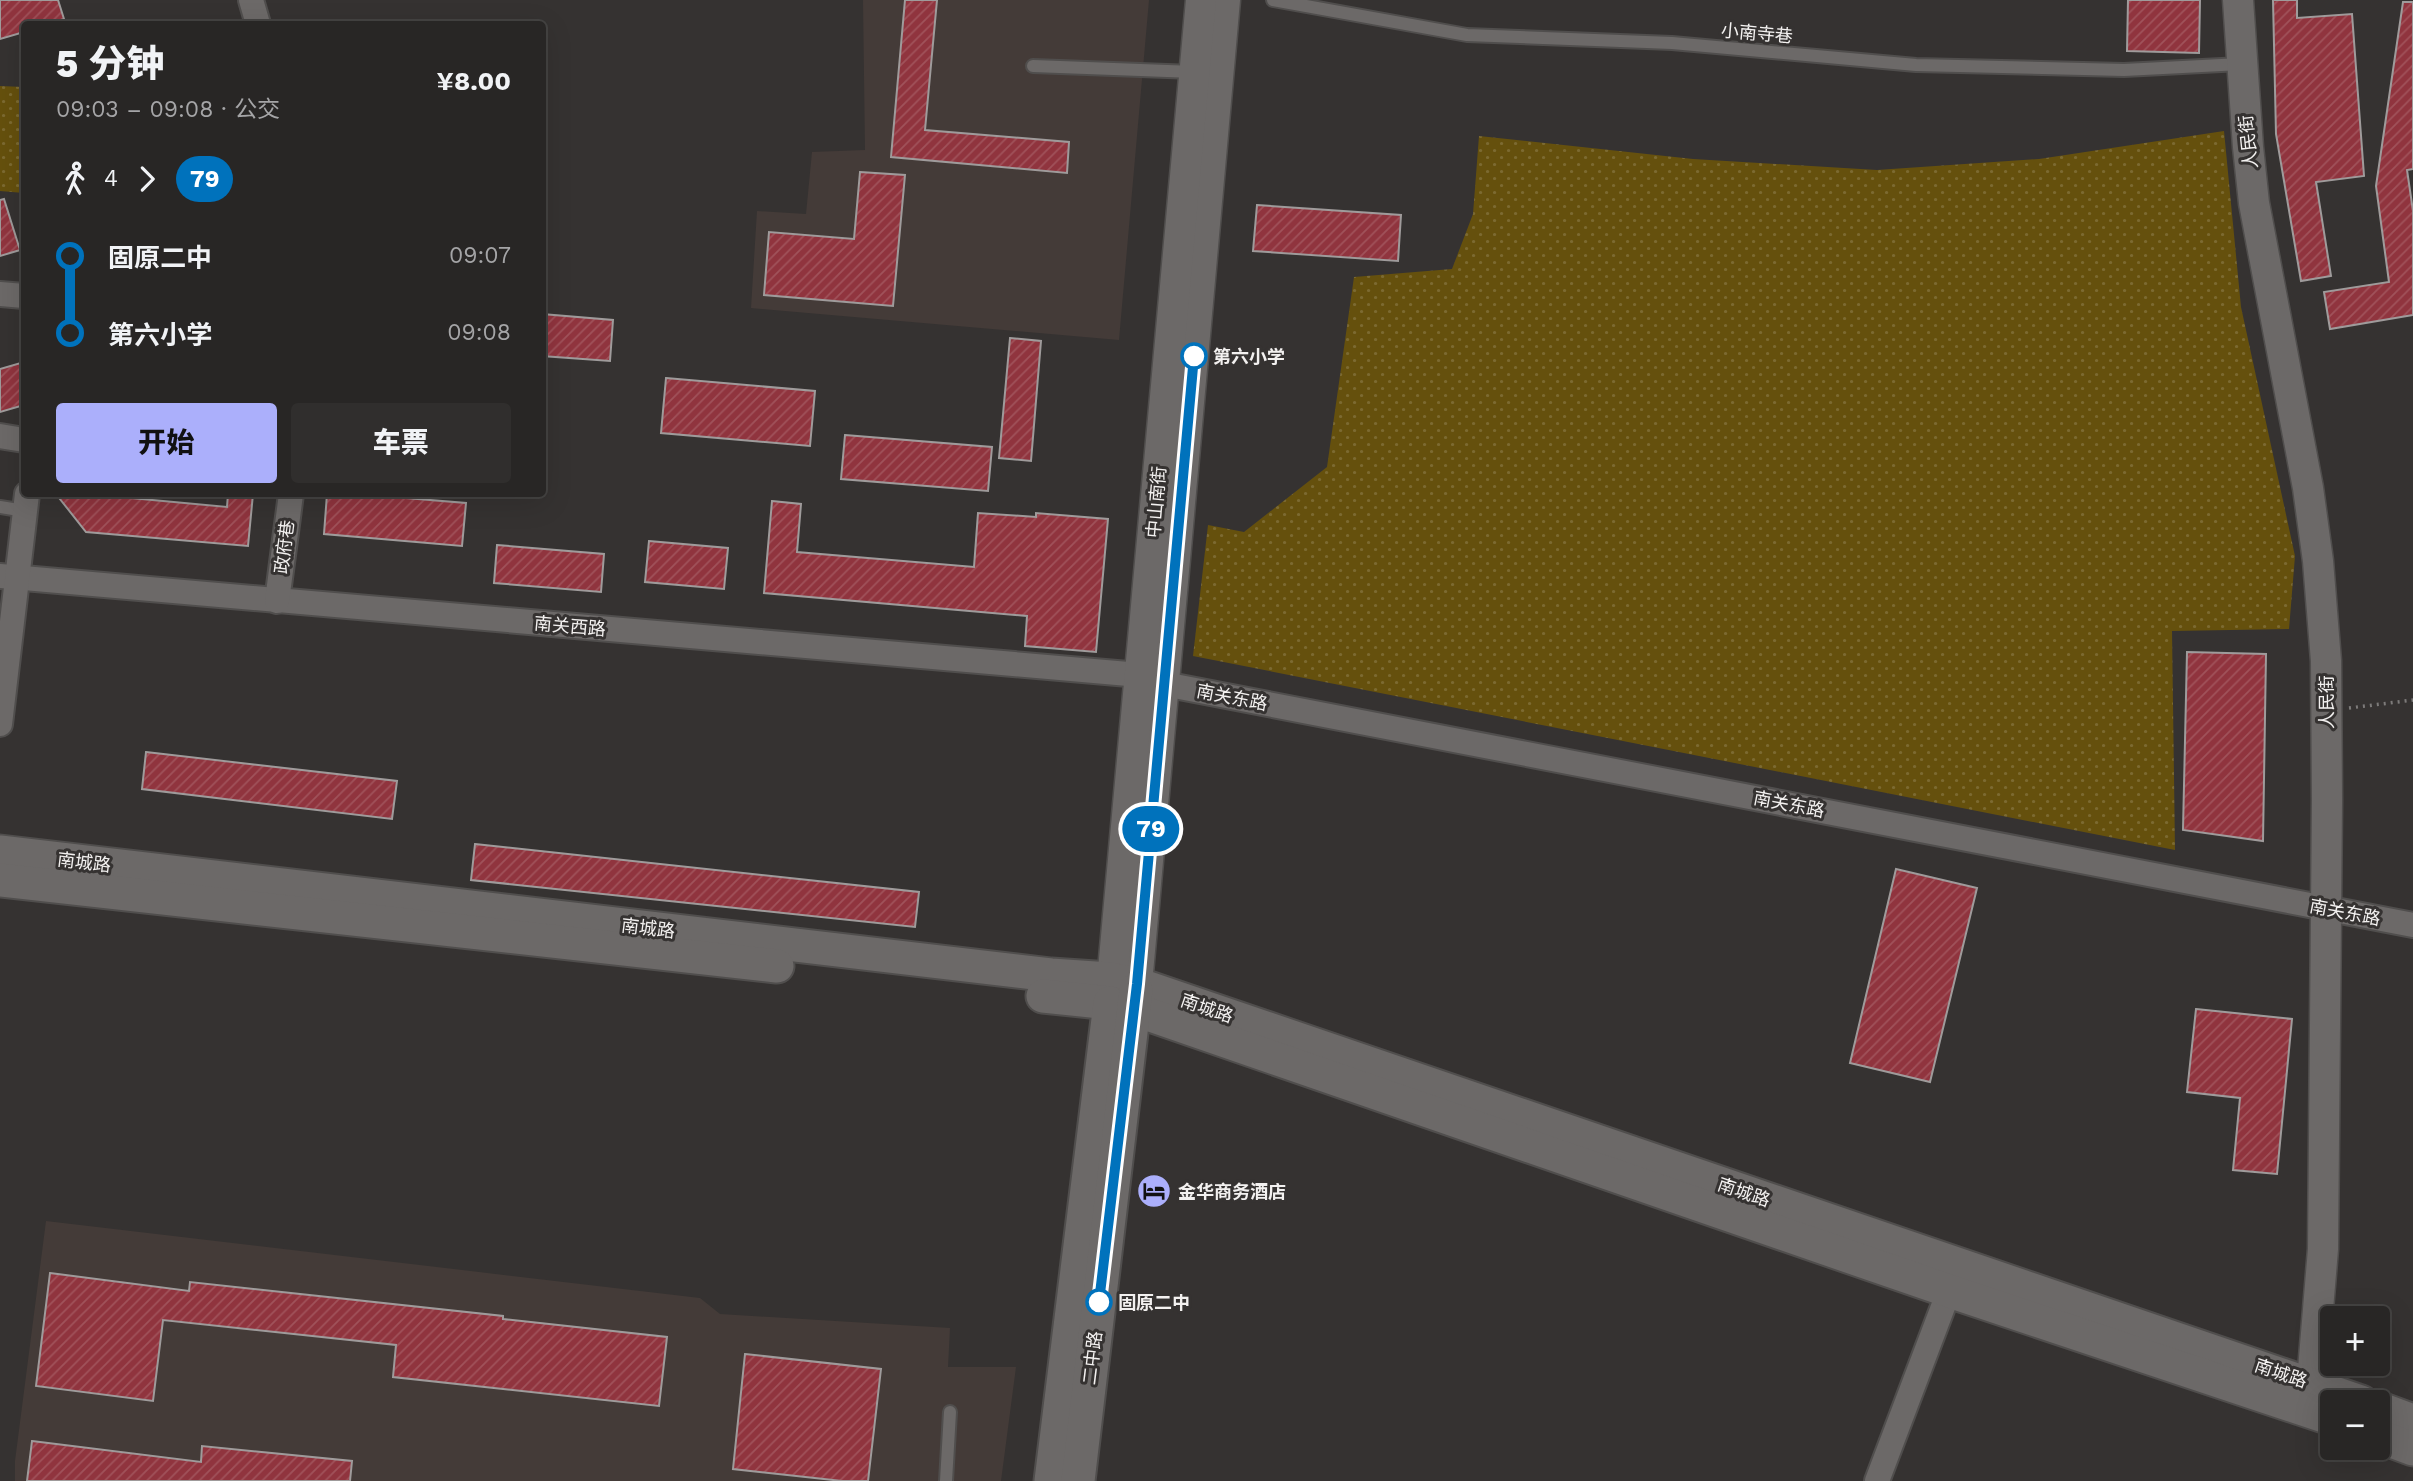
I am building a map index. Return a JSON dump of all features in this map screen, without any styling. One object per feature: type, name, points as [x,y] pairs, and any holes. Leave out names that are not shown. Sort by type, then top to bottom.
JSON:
[{"type":"main road","name":"南城路","points":[[0,852],[1051,975],[1123,994],[2318,1404]]},
{"type":"main road","name":"南城路","points":[[0,880],[1123,994]]},
{"type":"main road","name":"二中路","points":[[1051,1481],[1123,994]]},
{"type":"main road","name":"二中路","points":[[1078,1481],[1123,994]]},
{"type":"main road","points":[[2390,1412],[2413,1421]]},
{"type":"main road","points":[[2390,1440],[2413,1449]]},
{"type":"street","points":[[251,0],[257,21]]},
{"type":"street","name":"中山南街","points":[[1201,0],[1207,72]]},
{"type":"street","name":"中山南街","points":[[1123,994],[1207,72],[1225,0]]},
{"type":"street","name":"人民街","points":[[2238,0],[2254,203],[2308,488],[2318,561],[2326,661],[2323,1249],[2318,1404]]},
{"type":"street","points":[[0,294],[21,296]]},
{"type":"street","points":[[0,436],[21,440]]},
{"type":"street","name":"政府巷","points":[[277,601],[291,497]]},
{"type":"street","points":[[0,724],[8,576],[26,502]]},
{"type":"street","name":"南关西路","points":[[8,576],[1152,679]]},
{"type":"street","name":"南关东路","points":[[1152,679],[2413,925]]},
{"type":"street","points":[[1877,1481],[1956,1279]]},
{"type":"lane","name":"小南寺巷","points":[[1273,0],[1467,35],[1672,43],[1916,65],[2124,70],[2241,64]]},
{"type":"lane","points":[[1033,66],[1207,72]]},
{"type":"lane","points":[[0,507],[26,502]]},
{"type":"lane","points":[[946,1481],[950,1412]]},
{"type":"path","points":[[2326,711],[2413,700]]},
{"type":"shaded area","points":[[863,0],[1149,0],[1119,340],[751,308],[757,211],[806,214],[812,152],[865,150]]},
{"type":"shaded area","points":[[0,86],[21,87],[21,193],[0,191]]},
{"type":"shaded area","points":[[2224,131],[2241,307],[2295,556],[2289,629],[2172,631],[2175,850],[1193,656],[1208,525],[1244,532],[1327,467],[1354,277],[1452,269],[1473,214],[1479,136],[1693,159],[1877,170],[2039,159]]},
{"type":"shaded area","points":[[46,1221],[700,1298],[720,1314],[950,1328],[948,1367],[1016,1367],[1001,1481],[15,1481],[15,1461]]},
{"type":"building","points":[[0,0],[58,0],[64,19],[21,21],[21,33],[0,39]]},
{"type":"building","points":[[905,0],[937,0],[925,130],[1069,142],[1067,173],[891,157]]},
{"type":"building","points":[[2128,0],[2200,0],[2199,53],[2127,51]]},
{"type":"building","points":[[2273,0],[2297,0],[2297,18],[2352,14],[2364,176],[2316,182],[2331,276],[2301,281],[2276,134]]},
{"type":"building","points":[[2403,2],[2413,2],[2413,169],[2407,170],[2413,211],[2413,315],[2330,329],[2324,292],[2389,282],[2376,186]]},
{"type":"building","points":[[860,172],[905,175],[893,306],[764,295],[769,232],[854,239]]},
{"type":"building","points":[[4,199],[20,250],[0,256],[0,200]]},
{"type":"building","points":[[1257,205],[1401,215],[1398,261],[1253,251]]},
{"type":"building","points":[[546,314],[613,320],[610,361],[546,356]]},
{"type":"building","points":[[1010,338],[1041,341],[1031,461],[999,458]]},
{"type":"building","points":[[21,363],[21,406],[0,412],[0,369]]},
{"type":"building","points":[[666,378],[815,391],[810,446],[661,433]]},
{"type":"building","points":[[845,435],[992,447],[988,491],[841,479]]},
{"type":"building","points":[[58,497],[120,497],[227,507],[228,497],[253,497],[248,546],[86,532]]},
{"type":"building","points":[[327,497],[393,497],[466,503],[462,546],[324,534]]},
{"type":"building","points":[[772,501],[801,504],[797,552],[974,567],[978,513],[1036,517],[1036,513],[1108,519],[1096,652],[1025,646],[1027,616],[764,593]]},
{"type":"building","points":[[649,541],[728,548],[724,589],[645,582]]},
{"type":"building","points":[[497,545],[604,554],[601,592],[494,583]]},
{"type":"building","points":[[2187,652],[2266,654],[2263,841],[2183,830]]},
{"type":"building","points":[[146,752],[397,781],[392,819],[142,789]]},
{"type":"building","points":[[475,844],[919,892],[915,927],[471,880]]},
{"type":"building","points":[[1896,869],[1977,888],[1930,1082],[1850,1063]]},
{"type":"building","points":[[2196,1009],[2292,1019],[2277,1174],[2233,1170],[2240,1098],[2187,1092]]},
{"type":"building","points":[[50,1273],[189,1291],[190,1282],[667,1337],[659,1406],[393,1377],[396,1345],[163,1320],[153,1401],[36,1386]]},
{"type":"building","points":[[745,1354],[881,1369],[868,1481],[842,1481],[733,1469]]},
{"type":"building","points":[[32,1441],[201,1462],[202,1446],[352,1461],[350,1481],[27,1481]]},
{"type":"bus line","name":"79","points":[[1099,1302],[1137,984],[1194,356]]},
{"type":"place","name":"第六小学","points":[[1194,356]]},
{"type":"place","name":"金华商务酒店","points":[[1154,1191]]},
{"type":"place","name":"固原二中","points":[[1099,1302]]}]
